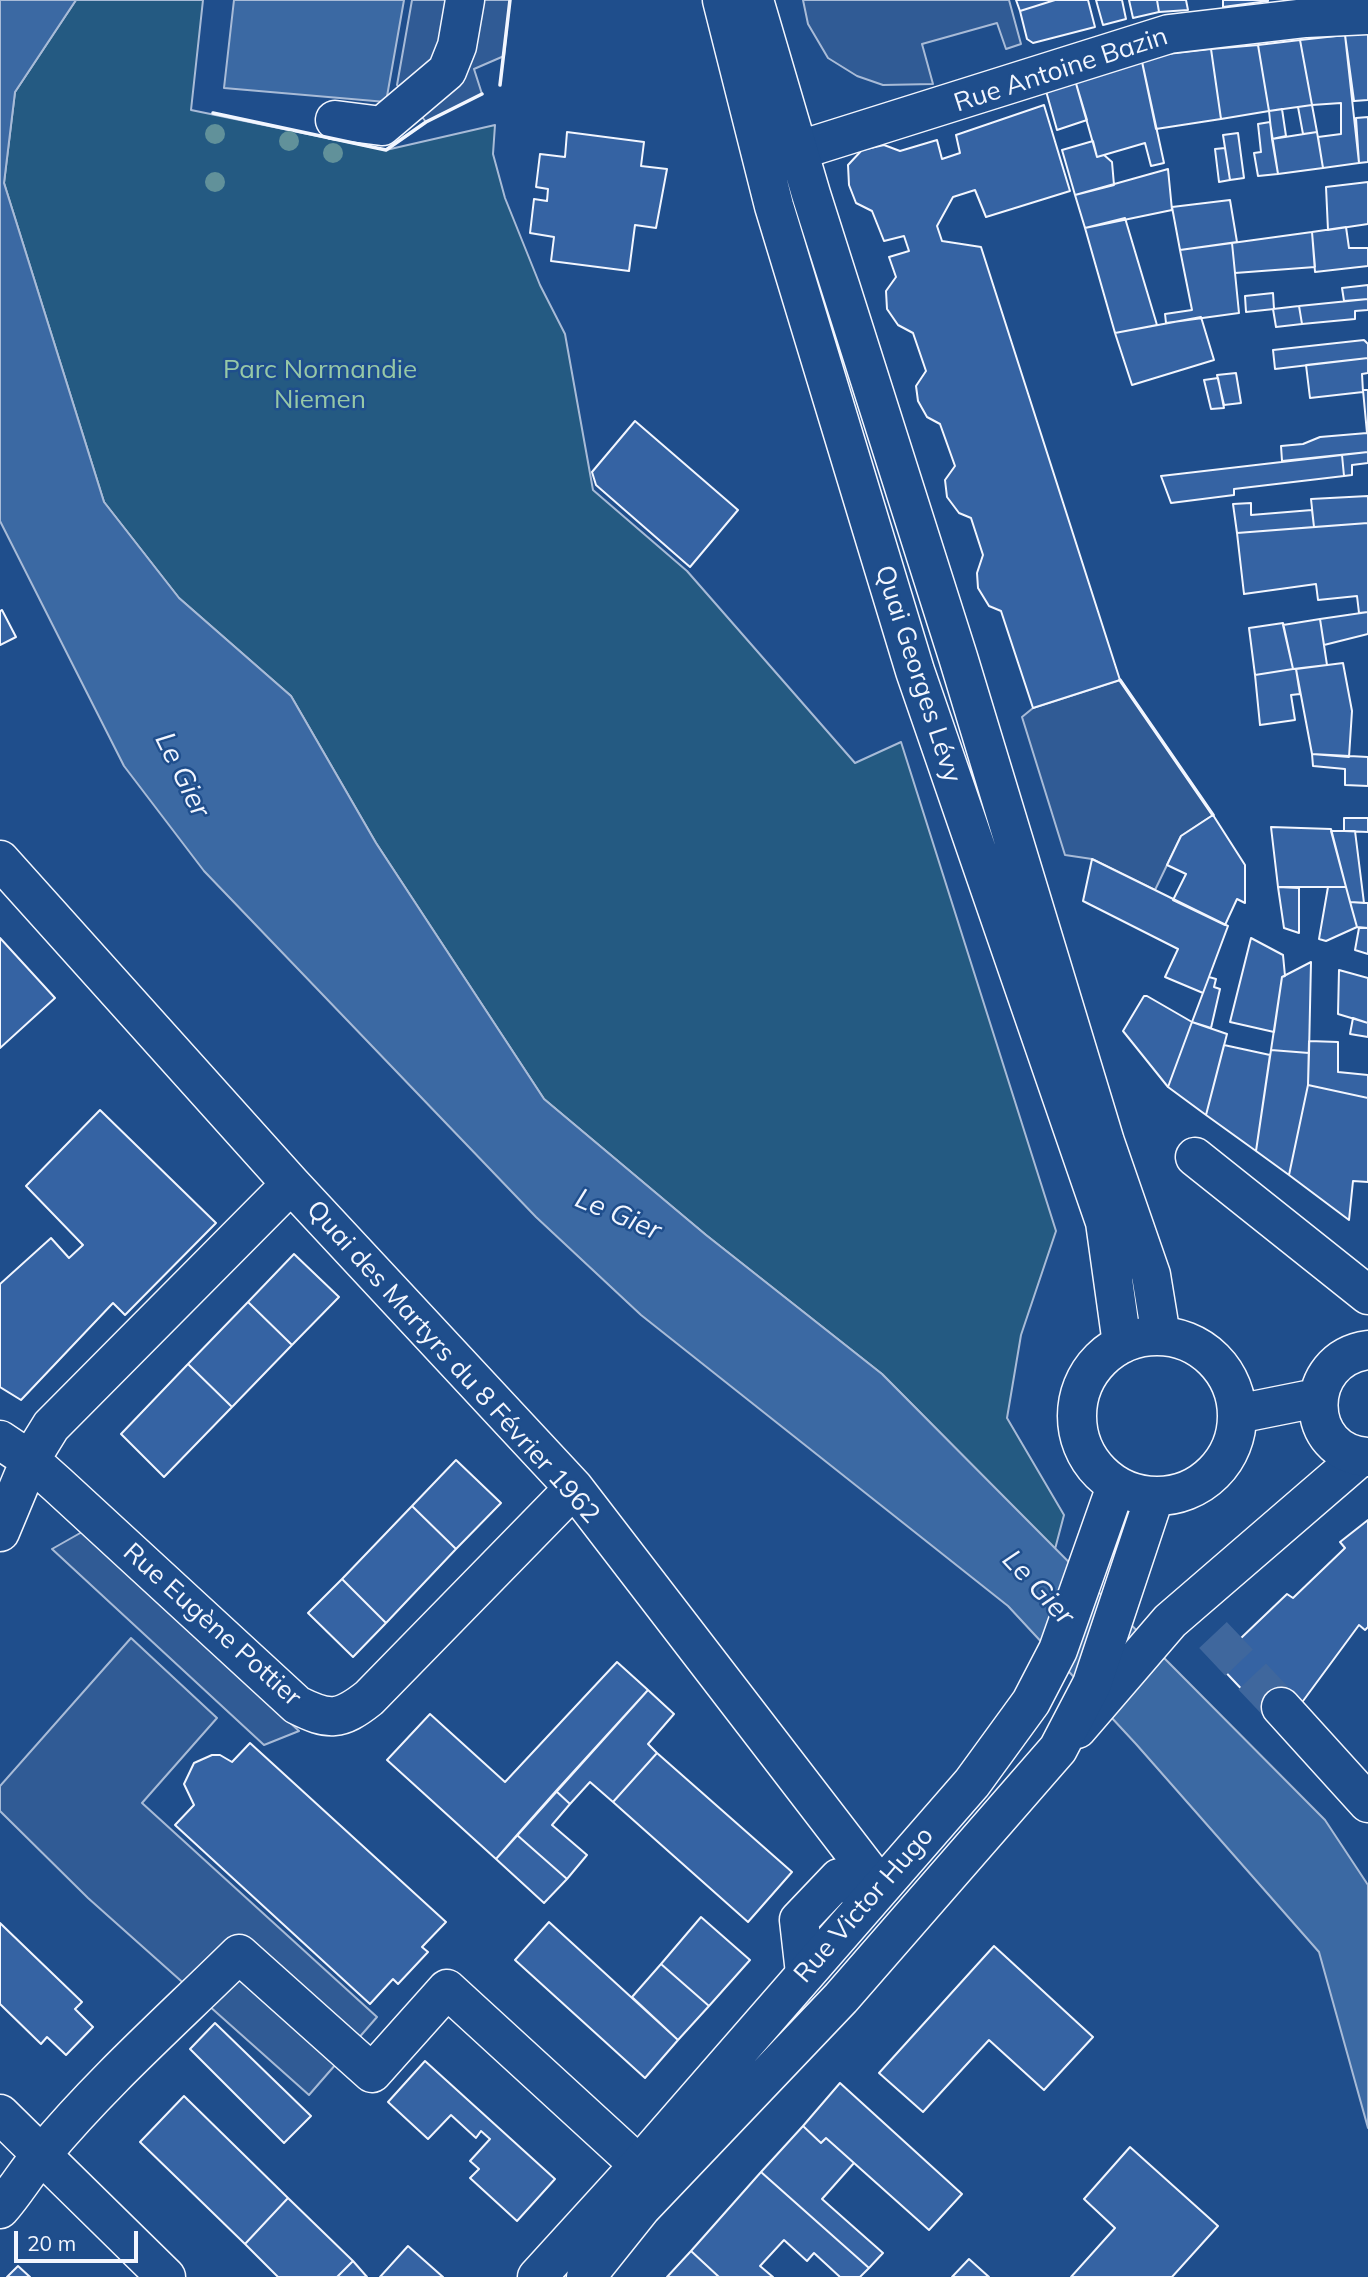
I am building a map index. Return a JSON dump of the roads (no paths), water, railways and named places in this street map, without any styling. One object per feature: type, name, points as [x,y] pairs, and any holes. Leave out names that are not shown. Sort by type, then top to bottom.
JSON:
[{"type":"main road","points":[[335,120],[382,126],[447,71],[457,46],[465,0]]},
{"type":"main road","name":"Quai Georges Lévy","points":[[722,0],[762,162],[915,671],[1105,1222],[1122,1344]]},
{"type":"main road","name":"Quai Georges Lévy","points":[[754,0],[798,151],[958,656],[1105,1142],[1151,1275],[1161,1336]]},
{"type":"main road","name":"Rue Antoine Bazin","points":[[762,162],[1169,34],[1217,14],[1368,15]]},
{"type":"main road","name":"Quai des Martyrs du 8 Février 1962","points":[[0,860],[291,1184],[574,1488],[875,1892]]},
{"type":"main road","points":[[1195,1157],[1368,1295]]},
{"type":"main road","points":[[0,1532],[15,1450],[51,1426],[291,1184]]},
{"type":"main road","points":[[1161,1336],[1190,1344],[1214,1360],[1231,1385],[1237,1414],[1231,1447],[1214,1474],[1187,1491],[1154,1497],[1116,1486],[1096,1469],[1082,1447],[1077,1422],[1079,1396],[1088,1375],[1103,1357],[1122,1344],[1161,1336]]},
{"type":"main road","points":[[1364,1457],[1342,1449],[1328,1436],[1320,1418],[1317,1398],[1323,1379],[1336,1362],[1354,1352],[1368,1350]]},
{"type":"main road","points":[[1237,1414],[1317,1398]]},
{"type":"main road","name":"Rue Eugène Pottier","points":[[15,1450],[297,1705],[321,1717],[347,1716],[369,1699],[574,1488]]},
{"type":"main road","name":"Rue Victor Hugo","points":[[586,2277],[642,2207],[841,1998],[1170,1621],[1364,1457]]},
{"type":"main road","name":"Rue Victor Hugo","points":[[537,2277],[639,2165],[972,1783],[1031,1702],[1058,1650],[1116,1486]]},
{"type":"main road","name":"Rue Victor Hugo","points":[[1058,1749],[1092,1684],[1154,1497]]},
{"type":"main road","points":[[1281,1707],[1368,1803]]},
{"type":"main road","points":[[0,2209],[17,2191],[41,2155],[239,1954],[372,2073],[447,1989],[639,2165]]},
{"type":"main road","points":[[0,2114],[166,2277]]},
{"type":"water","name":"Le Gier","points":[[0,0],[76,0],[15,92],[4,183],[104,502],[179,598],[291,696],[376,843],[544,1099],[706,1235],[882,1374],[1325,1820],[1368,1885],[1368,2128],[1319,1952],[1136,1744],[1008,1606],[641,1315],[536,1217],[204,871],[124,766],[0,521]]},
{"type":"water","points":[[234,0],[404,0],[386,102],[224,88]]},
{"type":"tunnel","points":[[1213,1635],[1281,1707]]},
{"type":"park label","name":"Parc Normandie Niemen","points":[[320,385]]}]
